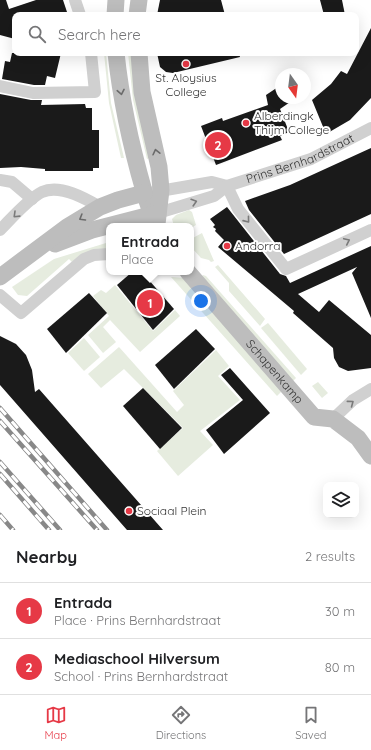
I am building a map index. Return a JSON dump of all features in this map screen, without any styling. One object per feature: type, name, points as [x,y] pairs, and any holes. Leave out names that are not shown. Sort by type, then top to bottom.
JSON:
[{"type":"main road","points":[[116,0],[116,12]]},
{"type":"main road","points":[[137,12],[139,0]]},
{"type":"main road","points":[[116,56],[120,87],[144,193],[156,220]]},
{"type":"main road","points":[[139,56],[142,92],[159,167],[161,190],[156,220]]},
{"type":"main road","points":[[0,277],[67,227],[100,207],[118,200],[144,193]]},
{"type":"main road","points":[[137,223],[156,220]]},
{"type":"main road","points":[[39,249],[92,230],[106,228]]},
{"type":"main road","name":"Schapenkamp","points":[[191,275],[314,417],[333,419]]},
{"type":"main road","points":[[333,419],[358,438],[371,456]]},
{"type":"street","points":[[75,0],[79,12]]},
{"type":"street","points":[[0,86],[32,93],[95,92],[91,56]]},
{"type":"street","name":"Prins Bernhardstraat","points":[[156,220],[214,196],[227,186],[311,159],[371,128]]},
{"type":"street","points":[[0,180],[12,182],[32,199]]},
{"type":"street","name":"Prins Bernhardstraat","points":[[144,193],[212,182],[227,186]]},
{"type":"street","points":[[227,186],[238,209],[286,269],[371,230]]},
{"type":"street","points":[[0,230],[32,199],[42,192],[52,190],[71,193],[100,207]]},
{"type":"street","points":[[0,295],[21,313],[84,259],[94,255],[106,254]]},
{"type":"street","points":[[333,419],[353,400],[371,389]]},
{"type":"shaded area","points":[[104,56],[106,56],[111,103],[124,158],[121,158],[109,103]]},
{"type":"shaded area","points":[[128,56],[134,56],[152,157],[147,159],[133,100]]},
{"type":"shaded area","points":[[189,210],[192,212],[196,225],[194,226],[194,223],[173,223],[172,219],[176,215]]},
{"type":"shaded area","points":[[202,233],[214,261],[211,262],[201,258],[194,250],[194,237]]},
{"type":"shaded area","points":[[106,243],[106,249],[72,262],[69,259],[27,296],[18,295],[12,287],[54,259]]},
{"type":"shaded area","points":[[218,265],[265,319],[260,326],[229,291],[229,283],[215,267]]},
{"type":"shaded area","points":[[203,275],[206,276],[296,378],[292,382],[201,277]]},
{"type":"shaded area","points":[[171,277],[184,278],[282,391],[277,396]]},
{"type":"shaded area","points":[[115,285],[153,331],[175,310],[180,316],[140,352],[110,320],[103,327],[116,342],[103,353],[88,335],[109,316],[93,296],[101,290],[106,293]]},
{"type":"shaded area","points":[[268,323],[307,369],[301,375],[261,328]]},
{"type":"shaded area","points":[[84,338],[100,357],[84,371],[68,353]]},
{"type":"shaded area","points":[[119,347],[177,412],[184,405],[173,391],[216,350],[229,366],[218,376],[240,400],[200,431],[213,445],[178,476],[157,451],[183,428],[124,369],[101,388],[88,374]]},
{"type":"shaded area","points":[[318,382],[328,393],[322,398],[312,386]]},
{"type":"building","points":[[0,0],[6,0],[9,9],[36,0],[63,0],[67,12],[12,12],[12,38],[0,35]]},
{"type":"building","points":[[160,0],[221,0],[224,12],[158,12]]},
{"type":"building","points":[[320,0],[342,0],[344,12],[323,12]]},
{"type":"building","points":[[371,28],[371,98],[350,120],[326,134],[312,100],[331,84],[341,71],[347,74],[356,56],[359,56],[359,51]]},
{"type":"building","points":[[12,53],[12,56],[60,56],[55,78],[47,76],[45,85],[34,85],[2,79],[5,61],[10,62]]},
{"type":"building","name":"St. Aloysius College","points":[[158,56],[240,57],[173,73],[166,72],[160,67]]},
{"type":"building","name":"Alberdingk Thijm College","points":[[275,89],[275,104],[287,104],[280,109],[289,132],[280,136],[282,140],[216,165],[201,126],[222,118],[223,121],[268,105],[266,95]]},
{"type":"building","points":[[0,94],[31,100],[42,100],[41,105],[85,104],[86,108],[92,108],[92,130],[99,130],[99,168],[93,168],[93,171],[45,171],[45,169],[21,167],[0,168]]},
{"type":"building","points":[[371,148],[371,214],[284,254],[249,210],[245,201],[290,185]]},
{"type":"building","points":[[227,207],[280,274],[286,276],[290,283],[371,246],[371,318],[352,273],[357,267],[298,294],[319,312],[329,300],[371,335],[371,368],[348,371],[339,367],[334,358],[333,348],[293,313],[294,311],[218,247],[224,240],[215,231],[216,229],[213,227],[215,225],[210,219]]},
{"type":"building","points":[[129,275],[145,275],[174,309],[153,330],[117,285]]},
{"type":"building","points":[[89,293],[107,313],[66,353],[47,329]]},
{"type":"building","points":[[196,329],[215,349],[174,389],[155,365]]},
{"type":"building","points":[[0,336],[16,344],[26,355],[32,370],[35,392],[39,389],[163,530],[127,530],[0,385]]},
{"type":"building","points":[[230,368],[270,413],[224,454],[206,430],[243,400],[221,375]]},
{"type":"building","points":[[143,388],[182,428],[160,449],[123,406]]},
{"type":"railway","points":[[0,408],[107,530]]},
{"type":"railway","points":[[0,421],[97,530]]},
{"type":"railway","points":[[0,462],[60,530]]},
{"type":"railway","points":[[0,474],[49,530]]},
{"type":"railway","points":[[0,515],[13,530]]},
{"type":"place","name":"St. Aloysius College","points":[[186,64]]},
{"type":"place","name":"Alberdingk Thijm College","points":[[246,123]]},
{"type":"place","name":"Mediaschool Hilversum","points":[[218,145]]},
{"type":"place","name":"Andorra","points":[[227,246]]},
{"type":"place","name":"Entrada","points":[[150,303]]},
{"type":"place","name":"Sociaal Plein","points":[[129,511]]}]
